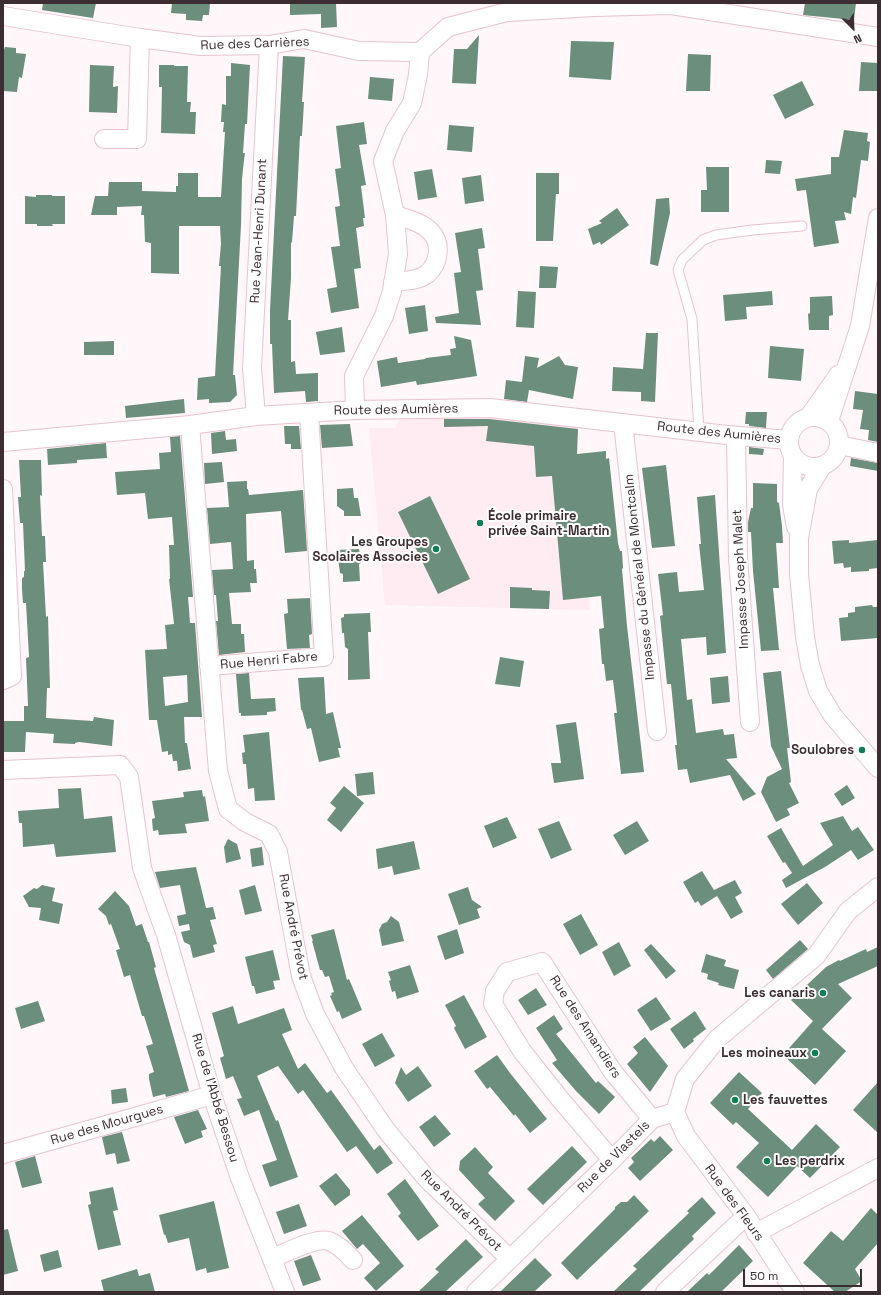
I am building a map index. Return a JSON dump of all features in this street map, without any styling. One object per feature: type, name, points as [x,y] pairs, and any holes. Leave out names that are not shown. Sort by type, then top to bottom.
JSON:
[{"type":"street","points":[[355,410],[354,376],[384,316],[392,291],[398,254],[395,215],[383,161],[395,131],[412,103],[418,75],[420,52],[448,27],[506,12],[595,5],[671,5],[878,37]]},
{"type":"street","name":"Rue des Carrières","points":[[3,16],[140,38],[201,46],[269,45],[304,39],[359,51],[420,52]]},
{"type":"street","points":[[104,139],[137,139],[140,38]]},
{"type":"street","name":"Rue Jean-Henri Dunant","points":[[256,416],[252,368],[269,45]]},
{"type":"street","points":[[393,282],[413,280],[426,274],[435,264],[438,253],[437,242],[431,232],[415,221],[395,215]]},
{"type":"street","points":[[829,421],[860,326],[878,218]]},
{"type":"street","points":[[808,418],[848,360]]},
{"type":"street","name":"Route des Aumières","points":[[3,442],[190,425],[256,416],[355,410],[490,408],[699,431],[736,436],[791,447]]},
{"type":"street","name":"Rue Henri Fabre","points":[[209,666],[324,657],[309,413]]},
{"type":"street","points":[[799,538],[792,505],[791,432],[801,421],[808,418],[822,418],[829,421],[837,432],[839,445],[834,458],[822,466],[808,489],[802,515],[799,538],[799,574],[805,637],[810,665],[818,690],[833,716],[878,768]]},
{"type":"street","name":"Impasse du Général de Montcalm","points":[[624,422],[657,730]]},
{"type":"street","name":"Rue Henri Fabre","points":[[190,425],[214,719]]},
{"type":"street","name":"Impasse Joseph Malet","points":[[736,436],[738,558],[750,722]]},
{"type":"street","points":[[839,445],[878,453]]},
{"type":"street","points":[[791,447],[798,461],[805,465],[814,467],[822,466]]},
{"type":"street","points":[[3,489],[12,676],[3,680]]},
{"type":"street","name":"Rue André Prévot","points":[[214,719],[218,771],[228,809],[245,822],[269,834],[278,852],[301,976],[315,1014],[344,1068],[386,1130],[427,1179],[510,1259]]},
{"type":"street","name":"Rue de l'Abbé Bessou","points":[[3,770],[120,765],[129,777],[142,868],[166,935],[212,1094],[240,1178],[285,1292]]},
{"type":"street","points":[[674,1112],[685,1079],[718,1039],[816,956],[848,911],[875,891]]},
{"type":"street","name":"Rue des Amandiers","points":[[612,1160],[560,1099],[522,1051],[492,1004],[495,990],[507,972],[542,962],[613,1072],[652,1119]]},
{"type":"street","name":"Rue des Mourgues","points":[[3,1154],[212,1094]]},
{"type":"street","name":"Rue de Viastels","points":[[476,1292],[652,1119],[674,1112]]},
{"type":"street","name":"Rue des Fleurs","points":[[674,1112],[686,1136],[746,1216],[795,1292]]},
{"type":"street","points":[[756,1233],[878,1168]]},
{"type":"street","points":[[665,1292],[746,1216]]},
{"type":"street","points":[[272,1258],[310,1243],[328,1241],[345,1250],[353,1260]]},
{"type":"lane","points":[[699,431],[692,319],[678,270],[682,260],[703,240],[716,235],[752,230],[802,226]]},
{"type":"shaded area","name":"École primaire privée Saint-Martin","points":[[488,414],[578,425],[577,452],[590,610],[385,605],[369,428],[395,428],[401,417]]},
{"type":"building","points":[[43,3],[96,3],[93,18],[42,10]]},
{"type":"building","points":[[172,3],[210,3],[209,15],[203,15],[202,21],[186,20],[186,14],[171,13]]},
{"type":"building","points":[[290,3],[336,3],[337,27],[321,28],[321,14],[290,15]]},
{"type":"building","points":[[805,3],[856,3],[854,20],[803,15]]},
{"type":"building","points":[[479,35],[476,84],[452,83],[454,49],[467,49]]},
{"type":"building","points":[[571,41],[614,42],[611,80],[569,77]]},
{"type":"building","points":[[5,47],[16,48],[16,53],[26,54],[22,78],[19,77],[17,92],[3,91],[3,52]]},
{"type":"building","points":[[688,54],[711,55],[710,91],[686,91]]},
{"type":"building","points":[[283,56],[305,57],[302,102],[304,102],[302,136],[300,136],[296,216],[294,216],[291,243],[291,278],[288,320],[291,320],[291,362],[295,361],[296,374],[318,373],[318,401],[306,402],[305,391],[274,393],[272,344],[270,344],[270,310]]},
{"type":"building","points":[[861,62],[878,63],[878,91],[859,91]]},
{"type":"building","points":[[231,63],[250,65],[247,124],[245,124],[243,153],[245,153],[242,179],[233,375],[235,375],[237,395],[230,402],[209,403],[209,399],[197,400],[198,378],[215,376],[221,266],[219,266],[221,244],[220,226],[179,226],[179,274],[151,273],[151,243],[145,242],[144,215],[141,215],[142,206],[117,207],[117,215],[91,215],[95,196],[108,196],[109,182],[142,182],[142,191],[176,192],[176,186],[178,186],[178,173],[198,173],[198,197],[221,197],[225,132],[223,132],[224,122],[221,122],[222,104],[226,105],[226,76],[231,76]]},
{"type":"building","points":[[90,65],[114,66],[113,87],[118,86],[117,113],[89,112]]},
{"type":"building","points":[[159,65],[188,66],[187,102],[191,102],[190,112],[196,112],[195,134],[161,133],[162,87],[159,87]]},
{"type":"building","points":[[370,77],[394,79],[392,101],[368,99]]},
{"type":"building","points":[[802,81],[814,105],[785,119],[773,95]]},
{"type":"building","points":[[364,122],[367,144],[359,145],[366,185],[361,186],[365,218],[363,218],[364,226],[356,228],[361,268],[354,269],[359,308],[331,313],[327,289],[337,287],[331,247],[340,246],[335,207],[340,206],[335,169],[341,168],[336,126]]},
{"type":"building","points":[[449,125],[474,127],[472,152],[447,150]]},
{"type":"building","points":[[844,130],[868,133],[867,141],[870,142],[868,161],[861,160],[856,198],[853,197],[851,214],[844,212],[846,220],[835,221],[839,243],[814,247],[806,190],[797,191],[795,179],[831,174],[831,157],[839,157]]},
{"type":"building","points":[[766,160],[782,161],[780,174],[765,173]]},
{"type":"building","points":[[706,167],[729,167],[729,212],[701,212],[701,190],[707,190]]},
{"type":"building","points":[[432,169],[437,197],[418,200],[414,172]]},
{"type":"building","points":[[536,173],[559,173],[559,194],[556,194],[553,241],[536,241]]},
{"type":"building","points":[[481,175],[484,201],[465,204],[462,178]]},
{"type":"building","points":[[36,195],[65,196],[65,224],[37,226],[37,224],[25,224],[25,196],[36,197]]},
{"type":"building","points":[[669,198],[670,213],[658,266],[650,264],[656,199]]},
{"type":"building","points":[[617,208],[629,225],[601,245],[600,242],[593,245],[588,229],[602,223],[599,221]]},
{"type":"building","points":[[482,228],[485,248],[478,249],[483,290],[476,291],[481,325],[436,323],[435,317],[459,313],[454,273],[461,272],[455,233]]},
{"type":"building","points":[[540,266],[558,267],[556,288],[539,288]]},
{"type":"building","points":[[518,291],[536,292],[534,328],[516,327]]},
{"type":"building","points":[[772,291],[773,305],[746,307],[747,319],[725,321],[723,295]]},
{"type":"building","points":[[832,296],[833,315],[829,316],[829,330],[809,330],[808,314],[810,313],[810,297]]},
{"type":"building","points":[[425,305],[428,331],[409,334],[405,308]]},
{"type":"building","points":[[342,327],[345,352],[320,355],[316,332]]},
{"type":"building","points":[[646,333],[658,333],[655,402],[641,401],[641,392],[612,391],[613,367],[643,369]]},
{"type":"building","points":[[454,336],[471,340],[477,376],[417,385],[416,381],[381,387],[377,361],[397,357],[398,363],[451,355],[450,349],[456,348]]},
{"type":"building","points":[[114,341],[114,355],[84,355],[84,342]]},
{"type":"building","points":[[770,346],[804,349],[801,381],[768,378]]},
{"type":"building","points":[[525,356],[539,358],[537,368],[559,356],[565,365],[578,367],[573,399],[529,390],[527,402],[504,399],[506,380],[522,382]]},
{"type":"building","points":[[855,391],[878,394],[878,442],[868,440],[869,430],[860,429],[863,410],[853,409]]},
{"type":"building","points":[[184,399],[185,413],[126,418],[125,406]]},
{"type":"building","points":[[746,412],[767,412],[766,428],[749,426],[749,424],[745,424]]},
{"type":"building","points":[[444,419],[489,419],[578,429],[577,454],[606,451],[606,459],[609,458],[618,543],[620,551],[622,551],[627,626],[644,772],[621,774],[614,713],[617,713],[613,680],[606,681],[604,664],[602,664],[599,629],[604,628],[601,596],[563,600],[552,476],[536,477],[534,446],[486,441],[488,426],[444,427]]},
{"type":"building","points":[[350,424],[353,446],[322,448],[320,425]]},
{"type":"building","points":[[284,426],[299,426],[301,449],[291,449],[291,444],[285,444]]},
{"type":"building","points":[[225,431],[226,440],[236,439],[237,451],[212,454],[211,433]]},
{"type":"building","points":[[180,436],[193,597],[188,597],[190,623],[195,623],[202,717],[184,717],[185,743],[187,743],[191,769],[178,771],[177,761],[173,761],[172,754],[168,755],[168,751],[162,752],[157,720],[149,720],[145,650],[167,649],[165,625],[174,624],[169,579],[169,545],[174,545],[172,517],[148,519],[145,493],[117,495],[115,472],[160,469],[159,453],[171,452],[170,437]],"holes":[[[187,675],[188,702],[165,706],[163,677]]]},
{"type":"building","points":[[106,443],[107,458],[77,460],[77,463],[48,465],[47,449]]},
{"type":"building","points":[[749,447],[764,449],[763,455],[749,454]]},
{"type":"building","points":[[851,458],[878,463],[878,471],[850,466]]},
{"type":"building","points":[[19,460],[41,460],[42,496],[40,495],[42,536],[45,536],[46,562],[43,562],[46,617],[48,616],[50,688],[47,688],[46,718],[93,721],[94,717],[114,720],[112,746],[79,742],[75,744],[53,743],[54,734],[26,732],[25,752],[4,752],[4,721],[24,721],[24,706],[28,706],[26,658],[29,657],[26,603],[23,603],[22,589],[22,578],[24,577],[25,571],[23,523],[20,523],[18,497],[21,497]]},
{"type":"building","points":[[222,462],[224,482],[205,484],[204,463]]},
{"type":"building","points":[[666,465],[675,546],[652,548],[642,468]]},
{"type":"building","points":[[247,481],[249,495],[303,490],[307,551],[285,553],[281,511],[246,514],[247,561],[254,560],[257,583],[250,583],[251,592],[229,593],[232,624],[241,624],[241,634],[244,634],[245,652],[219,655],[216,621],[218,621],[216,595],[214,595],[212,570],[233,569],[231,542],[210,544],[207,508],[229,507],[227,482]]},
{"type":"building","points":[[753,483],[777,484],[777,502],[779,503],[783,543],[776,543],[779,588],[773,588],[779,650],[761,651],[753,571],[751,532],[748,532],[748,522],[751,508],[753,508]]},
{"type":"building","points":[[353,488],[354,498],[358,498],[361,516],[344,516],[344,511],[337,506],[337,489]]},
{"type":"building","points":[[715,495],[726,653],[707,655],[706,637],[681,639],[687,700],[692,699],[696,733],[723,729],[724,735],[734,734],[737,758],[726,759],[756,794],[743,801],[730,775],[690,783],[687,769],[678,770],[671,684],[667,684],[660,616],[663,615],[658,574],[677,572],[679,592],[704,590],[699,544],[701,544],[697,497]]},
{"type":"building","name":"Les Groupes Scolaires Associes","points":[[430,496],[470,579],[438,594],[398,512]]},
{"type":"building","points":[[849,540],[849,543],[878,540],[878,568],[869,569],[869,571],[851,572],[851,567],[844,568],[843,563],[834,564],[832,541]]},
{"type":"building","points":[[359,549],[361,563],[359,564],[360,581],[343,582],[343,574],[340,573],[337,550]]},
{"type":"building","points":[[510,587],[550,591],[549,609],[510,608]]},
{"type":"building","points":[[310,598],[312,634],[309,635],[310,648],[287,649],[284,614],[288,613],[287,599]]},
{"type":"building","points":[[872,605],[873,607],[878,607],[878,638],[841,641],[839,618],[848,617],[848,613],[855,612],[855,607]]},
{"type":"building","points":[[370,613],[371,632],[368,632],[370,679],[348,680],[348,649],[345,647],[341,618],[344,617],[344,614]]},
{"type":"building","points":[[500,657],[524,661],[520,687],[495,684]]},
{"type":"building","points":[[781,671],[790,748],[787,748],[791,782],[789,783],[799,803],[787,809],[790,815],[776,822],[761,792],[767,777],[782,769],[771,746],[763,673]]},
{"type":"building","points":[[249,673],[251,699],[275,698],[276,711],[267,712],[267,715],[241,716],[241,713],[239,713],[236,674]]},
{"type":"building","points":[[728,676],[730,702],[712,704],[710,678]]},
{"type":"building","points":[[324,677],[326,714],[333,712],[341,748],[338,748],[340,757],[319,762],[311,728],[307,729],[301,710],[298,678]]},
{"type":"building","points":[[576,722],[584,779],[554,783],[551,763],[561,763],[556,725]]},
{"type":"building","points":[[269,732],[275,800],[255,801],[254,788],[248,789],[246,764],[243,764],[242,753],[245,752],[243,735]]},
{"type":"building","points":[[373,772],[375,794],[357,796],[355,774]]},
{"type":"building","points":[[847,785],[855,798],[842,806],[834,794]]},
{"type":"building","points":[[344,786],[364,803],[341,832],[327,820],[336,808],[330,803]]},
{"type":"building","points":[[81,788],[84,819],[112,816],[116,852],[56,857],[54,844],[23,847],[22,823],[19,823],[18,811],[59,808],[58,789]]},
{"type":"building","points":[[202,790],[203,797],[205,796],[209,821],[185,824],[187,833],[159,835],[158,830],[153,831],[152,819],[155,818],[152,801],[184,797],[183,792]]},
{"type":"building","points":[[843,816],[852,831],[858,827],[874,850],[858,860],[851,850],[825,867],[786,888],[782,880],[792,873],[785,862],[783,863],[767,836],[781,828],[803,866],[833,845],[820,823]]},
{"type":"building","points":[[507,817],[517,838],[493,848],[484,826]]},
{"type":"building","points":[[559,821],[572,850],[551,859],[538,829]]},
{"type":"building","points":[[637,821],[649,841],[625,855],[613,835]]},
{"type":"building","points":[[228,839],[237,844],[241,859],[226,863],[224,847]]},
{"type":"building","points":[[414,841],[420,869],[394,875],[392,866],[378,869],[376,849]]},
{"type":"building","points":[[262,847],[264,865],[252,867],[250,849]]},
{"type":"building","points":[[196,867],[206,908],[213,907],[216,919],[210,920],[217,944],[213,945],[215,952],[193,958],[190,945],[184,942],[181,932],[190,930],[189,924],[179,926],[177,916],[186,914],[180,885],[160,888],[155,872]]},
{"type":"building","points":[[702,871],[714,890],[735,880],[742,893],[735,897],[743,912],[731,919],[717,896],[701,906],[698,901],[695,903],[683,882]]},
{"type":"building","points":[[807,883],[823,903],[798,925],[781,904]]},
{"type":"building","points":[[42,885],[55,888],[52,901],[63,904],[59,924],[39,920],[41,908],[29,907],[23,896],[34,888],[37,889]]},
{"type":"building","points":[[255,885],[262,911],[245,915],[239,890]]},
{"type":"building","points":[[468,887],[472,900],[482,907],[477,909],[480,918],[459,925],[448,894]]},
{"type":"building","points":[[115,891],[129,906],[136,926],[142,924],[149,942],[156,967],[154,968],[189,1091],[166,1097],[165,1094],[153,1097],[149,1074],[154,1072],[146,1046],[153,1044],[144,1016],[142,1016],[130,975],[124,977],[116,950],[120,949],[111,924],[109,925],[106,916],[98,909]]},
{"type":"building","points":[[581,914],[598,945],[580,955],[563,924]]},
{"type":"building","points":[[391,916],[399,922],[404,941],[382,946],[379,930],[382,924],[387,922]]},
{"type":"building","points":[[334,929],[347,980],[349,979],[362,1010],[342,1019],[330,996],[332,995],[331,993],[334,992],[329,976],[325,977],[322,970],[320,970],[311,935]]},
{"type":"building","points":[[457,929],[464,953],[445,960],[437,936]]},
{"type":"building","points":[[800,940],[808,949],[773,979],[766,970]]},
{"type":"building","points":[[619,942],[631,966],[614,976],[602,952]]},
{"type":"building","points":[[651,944],[676,971],[666,979],[644,950]]},
{"type":"building","points":[[878,947],[878,966],[838,984],[852,998],[822,1029],[846,1051],[815,1085],[783,1055],[813,1021],[791,1000],[826,967],[866,949],[867,952]]},
{"type":"building","points":[[273,950],[280,980],[273,981],[275,989],[256,994],[254,986],[252,986],[245,957]]},
{"type":"building","points":[[706,954],[726,960],[724,966],[739,970],[734,989],[718,985],[719,983],[707,979],[708,974],[701,972]]},
{"type":"building","points":[[410,965],[419,992],[397,999],[395,991],[392,992],[389,981],[391,980],[388,972]]},
{"type":"building","points":[[536,988],[547,1005],[528,1015],[518,1000]]},
{"type":"building","points":[[464,995],[487,1037],[465,1049],[454,1028],[456,1026],[445,1005]]},
{"type":"building","points":[[656,997],[671,1019],[651,1031],[637,1010]]},
{"type":"building","points":[[38,1001],[45,1021],[21,1029],[15,1008]]},
{"type":"building","points":[[233,1006],[238,1024],[284,1008],[292,1030],[282,1034],[298,1069],[305,1063],[327,1093],[331,1090],[374,1150],[380,1145],[393,1163],[377,1174],[356,1146],[347,1152],[303,1090],[298,1094],[278,1066],[257,1076],[276,1121],[278,1120],[298,1177],[270,1187],[262,1165],[277,1160],[259,1110],[244,1116],[237,1099],[242,1098],[233,1076],[226,1079],[220,1058],[224,1056],[212,1013]]},
{"type":"building","points":[[695,1011],[706,1029],[693,1039],[694,1041],[684,1049],[670,1029]]},
{"type":"building","points":[[554,1015],[563,1029],[556,1034],[596,1083],[598,1081],[615,1097],[599,1114],[576,1091],[552,1063],[557,1060],[536,1028]]},
{"type":"building","points":[[382,1033],[395,1056],[375,1067],[362,1044]]},
{"type":"building","points":[[645,1037],[668,1066],[650,1092],[627,1064],[638,1053],[633,1047]]},
{"type":"building","points":[[497,1055],[547,1119],[530,1133],[490,1087],[487,1089],[474,1071]]},
{"type":"building","points":[[418,1066],[432,1086],[408,1102],[395,1083],[401,1067],[406,1075]]},
{"type":"building","points":[[739,1072],[762,1093],[748,1109],[792,1150],[816,1124],[840,1147],[810,1178],[797,1166],[768,1197],[736,1167],[759,1143],[736,1122],[733,1125],[710,1103]]},
{"type":"building","points":[[878,1082],[878,1133],[853,1110]]},
{"type":"building","points":[[126,1088],[128,1102],[112,1104],[111,1090]]},
{"type":"building","points":[[198,1110],[207,1129],[201,1131],[203,1137],[185,1144],[174,1117]]},
{"type":"building","points":[[435,1115],[451,1134],[434,1147],[419,1127]]},
{"type":"building","points":[[122,1132],[130,1161],[117,1164],[115,1153],[106,1155],[102,1137]]},
{"type":"building","points":[[660,1136],[673,1150],[640,1181],[628,1168],[634,1162],[631,1158],[651,1139],[654,1142]]},
{"type":"building","points":[[572,1146],[587,1162],[543,1205],[527,1189]]},
{"type":"building","points":[[475,1147],[493,1167],[488,1173],[515,1201],[495,1221],[478,1204],[485,1198],[459,1170],[460,1161]]},
{"type":"building","points":[[35,1156],[42,1183],[22,1188],[15,1162]]},
{"type":"building","points":[[336,1173],[350,1190],[350,1195],[335,1206],[319,1186]]},
{"type":"building","points":[[405,1179],[439,1226],[418,1241],[398,1216],[401,1213],[387,1194]]},
{"type":"building","points":[[113,1187],[118,1210],[113,1211],[121,1245],[98,1250],[88,1205],[91,1204],[89,1192]]},
{"type":"building","points":[[634,1195],[649,1211],[577,1280],[561,1263],[615,1209],[615,1207],[621,1202],[627,1202]]},
{"type":"building","points":[[702,1197],[716,1213],[692,1236],[694,1239],[639,1292],[613,1292],[637,1269],[633,1266],[689,1213],[687,1211]]},
{"type":"building","points":[[214,1201],[229,1268],[207,1273],[206,1268],[196,1271],[189,1238],[168,1243],[165,1234],[164,1235],[159,1215]]},
{"type":"building","points":[[299,1204],[307,1226],[284,1234],[276,1212]]},
{"type":"building","points":[[871,1208],[878,1215],[878,1243],[855,1269],[862,1281],[845,1292],[835,1292],[803,1263],[831,1231],[843,1241]]},
{"type":"building","points":[[362,1215],[404,1266],[376,1291],[364,1278],[380,1263],[363,1244],[357,1249],[342,1231]]},
{"type":"building","points":[[8,1229],[18,1271],[3,1275],[3,1230]]},
{"type":"building","points":[[466,1239],[483,1257],[445,1292],[418,1292],[439,1272],[435,1269]]},
{"type":"building","points":[[739,1245],[753,1261],[721,1292],[687,1292],[707,1273],[709,1275]]},
{"type":"building","points":[[58,1250],[62,1267],[44,1272],[40,1255]]},
{"type":"building","points":[[311,1255],[321,1280],[303,1286],[294,1261]]},
{"type":"building","points":[[535,1258],[552,1275],[534,1292],[500,1292]]},
{"type":"building","points":[[137,1269],[139,1276],[150,1273],[155,1292],[104,1292],[101,1280]]},
{"type":"place","name":"École primaire privée Saint-Martin","points":[[480,523]]},
{"type":"place","name":"Les Groupes Scolaires Associes","points":[[436,549]]},
{"type":"place","name":"Soulobres","points":[[862,750]]},
{"type":"place","name":"Les canaris","points":[[823,993]]},
{"type":"place","name":"Les moineaux","points":[[815,1053]]},
{"type":"place","name":"Les fauvettes","points":[[735,1100]]},
{"type":"place","name":"Les perdrix","points":[[767,1161]]}]
